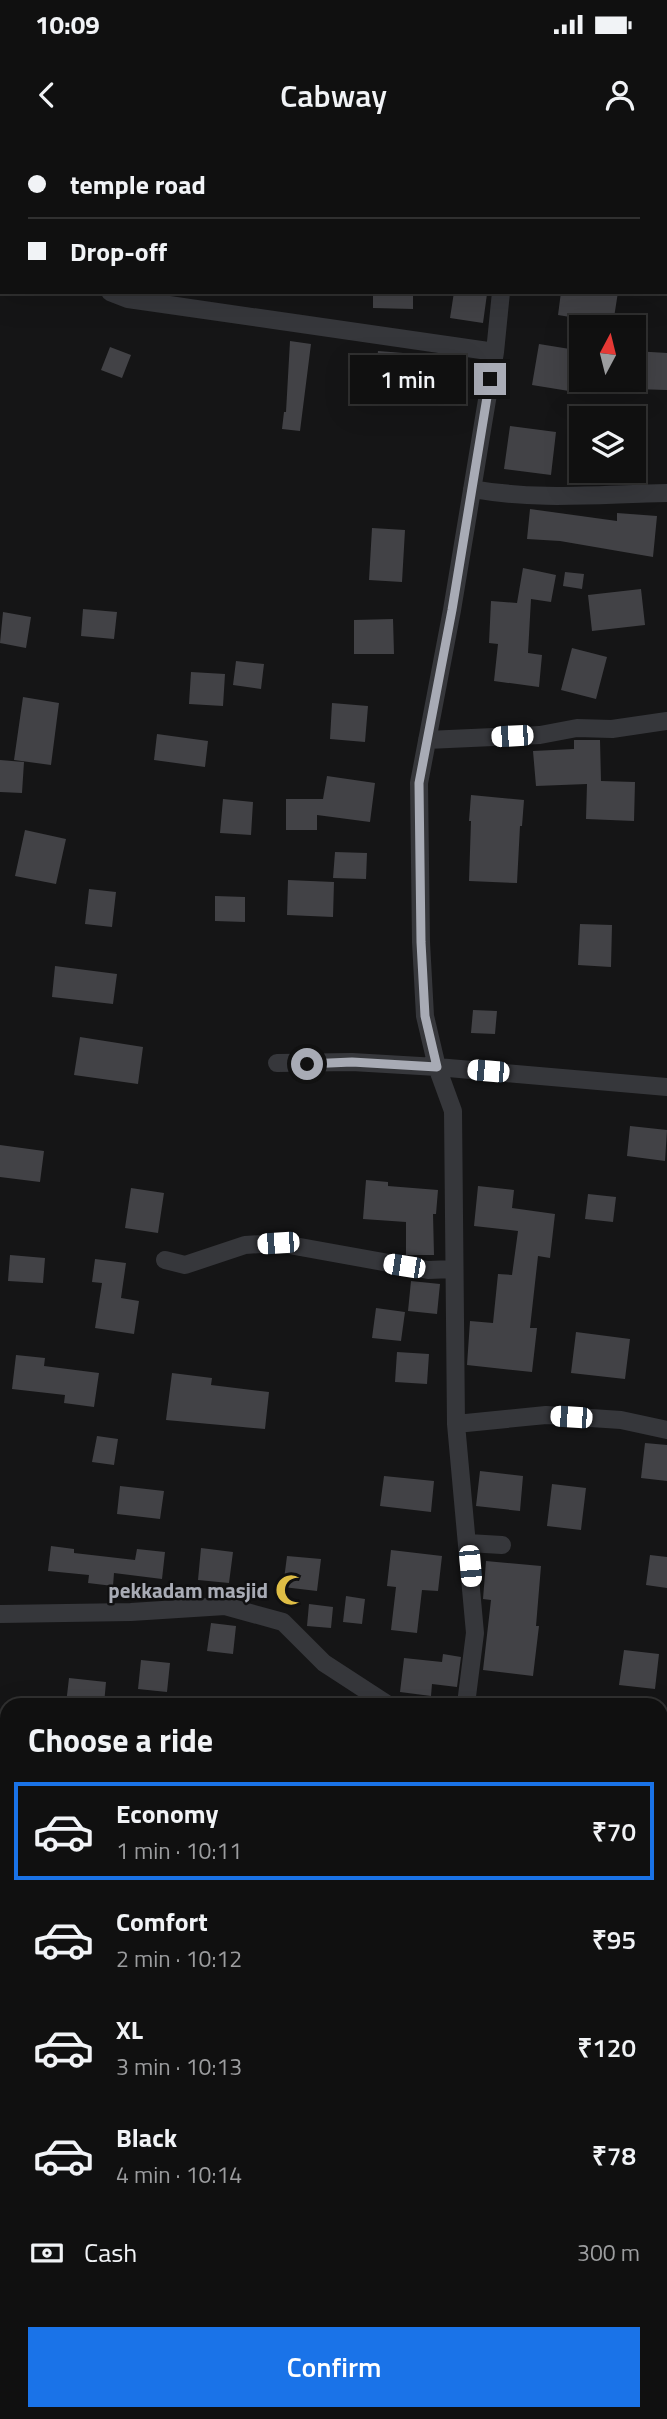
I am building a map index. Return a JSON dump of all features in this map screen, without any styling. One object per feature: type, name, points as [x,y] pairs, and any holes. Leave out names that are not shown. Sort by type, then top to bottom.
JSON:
[{"type":"street","points":[[115,294],[128,299],[495,352]]},
{"type":"street","points":[[467,1698],[475,1633],[456,1424],[453,1111],[437,1067],[425,1016],[419,783],[495,352],[501,294]]},
{"type":"street","points":[[472,489],[534,497],[667,493]]},
{"type":"street","points":[[427,740],[540,735],[577,728],[612,729],[667,721]]},
{"type":"street","points":[[278,1063],[352,1062],[437,1067],[667,1087]]},
{"type":"street","points":[[165,1260],[185,1265],[245,1245],[278,1243],[428,1270],[454,1269]]},
{"type":"street","points":[[456,1424],[546,1415],[621,1420],[667,1430]]},
{"type":"street","points":[[468,1543],[502,1545]]},
{"type":"street","points":[[0,1614],[131,1612],[225,1605],[283,1622],[324,1663],[378,1698]]},
{"type":"building","points":[[373,294],[413,294],[413,309],[373,308]]},
{"type":"building","points":[[454,294],[487,294],[483,323],[450,318]]},
{"type":"building","points":[[561,294],[618,294],[614,315],[558,315]]},
{"type":"building","points":[[290,341],[311,344],[300,431],[282,429],[286,412]]},
{"type":"building","points":[[539,344],[569,349],[569,391],[532,385]]},
{"type":"building","points":[[110,347],[131,355],[122,378],[101,370]]},
{"type":"building","points":[[378,351],[441,356],[437,400],[374,395]]},
{"type":"building","points":[[646,352],[667,353],[667,390],[646,389]]},
{"type":"building","points":[[510,426],[556,432],[551,475],[504,469]]},
{"type":"building","points":[[530,509],[617,521],[617,513],[657,516],[653,557],[560,541],[527,539]]},
{"type":"building","points":[[372,528],[405,530],[402,582],[369,580]]},
{"type":"building","points":[[523,568],[556,575],[551,602],[531,599],[528,653],[542,655],[539,687],[494,681],[498,644],[489,643],[491,601],[517,603]]},
{"type":"building","points":[[565,572],[584,574],[582,589],[563,586]]},
{"type":"building","points":[[641,589],[645,625],[592,631],[588,595]]},
{"type":"building","points":[[83,609],[117,612],[114,639],[81,636]]},
{"type":"building","points":[[3,612],[31,617],[26,648],[0,643]]},
{"type":"building","points":[[393,619],[394,654],[354,654],[354,620]]},
{"type":"building","points":[[572,648],[607,657],[596,699],[561,690]]},
{"type":"building","points":[[236,661],[264,664],[261,689],[233,685]]},
{"type":"building","points":[[191,672],[225,674],[223,706],[189,704]]},
{"type":"building","points":[[23,697],[59,703],[51,765],[14,760]]},
{"type":"building","points":[[332,703],[368,706],[365,742],[330,739]]},
{"type":"building","points":[[157,734],[208,741],[205,767],[154,760]]},
{"type":"building","points":[[574,740],[600,740],[601,781],[635,782],[634,821],[586,819],[587,784],[536,786],[533,751],[574,749]]},
{"type":"building","points":[[0,760],[24,762],[22,793],[0,792]]},
{"type":"building","points":[[327,776],[375,783],[370,822],[317,815],[317,830],[286,830],[286,799],[323,799]]},
{"type":"building","points":[[471,795],[524,800],[517,883],[469,881]]},
{"type":"building","points":[[223,799],[253,802],[251,835],[220,833]]},
{"type":"building","points":[[25,830],[66,839],[56,884],[15,876]]},
{"type":"building","points":[[335,852],[367,853],[366,879],[333,878]]},
{"type":"building","points":[[288,880],[334,882],[333,917],[287,915]]},
{"type":"building","points":[[89,889],[116,892],[112,927],[85,924]]},
{"type":"building","points":[[215,896],[245,897],[245,922],[215,921]]},
{"type":"building","points":[[580,924],[612,925],[611,967],[578,965]]},
{"type":"building","points":[[55,966],[117,974],[113,1004],[52,997]]},
{"type":"building","points":[[473,1010],[497,1011],[495,1034],[471,1033]]},
{"type":"building","points":[[80,1037],[143,1047],[138,1084],[74,1075]]},
{"type":"building","points":[[630,1126],[667,1130],[665,1161],[627,1156]]},
{"type":"building","points":[[0,1145],[44,1151],[40,1182],[0,1177]]},
{"type":"building","points":[[366,1180],[388,1182],[388,1186],[438,1190],[436,1214],[433,1214],[434,1255],[406,1255],[406,1222],[363,1219]]},
{"type":"building","points":[[478,1186],[514,1190],[512,1208],[555,1214],[550,1258],[538,1256],[530,1328],[537,1328],[532,1372],[467,1365],[470,1321],[493,1323],[498,1274],[512,1275],[518,1231],[474,1226]]},
{"type":"building","points":[[131,1188],[164,1193],[158,1233],[125,1228]]},
{"type":"building","points":[[588,1194],[616,1197],[613,1222],[585,1219]]},
{"type":"building","points":[[10,1255],[45,1258],[43,1283],[8,1281]]},
{"type":"building","points":[[95,1259],[126,1263],[121,1298],[139,1301],[134,1334],[95,1328],[102,1283],[92,1282]]},
{"type":"building","points":[[411,1281],[440,1284],[437,1314],[408,1311]]},
{"type":"building","points":[[376,1308],[405,1312],[401,1341],[372,1338]]},
{"type":"building","points":[[576,1332],[630,1339],[625,1379],[571,1373]]},
{"type":"building","points":[[397,1352],[429,1354],[427,1384],[395,1382]]},
{"type":"building","points":[[16,1355],[45,1358],[44,1366],[99,1373],[94,1407],[64,1403],[65,1395],[12,1389]]},
{"type":"building","points":[[172,1373],[212,1378],[211,1385],[269,1392],[265,1429],[166,1420]]},
{"type":"building","points":[[97,1436],[118,1439],[114,1465],[92,1462]]},
{"type":"building","points":[[645,1443],[667,1445],[667,1481],[641,1478]]},
{"type":"building","points":[[480,1471],[523,1476],[520,1511],[476,1506]]},
{"type":"building","points":[[384,1476],[434,1481],[431,1512],[380,1506]]},
{"type":"building","points":[[552,1484],[586,1488],[581,1530],[547,1526]]},
{"type":"building","points":[[120,1486],[164,1491],[160,1519],[117,1514]]},
{"type":"building","points":[[51,1546],[74,1549],[74,1553],[135,1560],[137,1549],[165,1552],[162,1579],[114,1573],[113,1586],[88,1583],[89,1575],[48,1571]]},
{"type":"building","points":[[201,1548],[233,1552],[229,1583],[198,1580]]},
{"type":"building","points":[[391,1550],[442,1556],[438,1591],[422,1590],[417,1633],[391,1630],[396,1587],[387,1586]]},
{"type":"building","points":[[650,1555],[667,1557],[667,1588],[646,1585]]},
{"type":"building","points":[[287,1556],[321,1559],[317,1591],[283,1587]]},
{"type":"building","points":[[486,1561],[541,1566],[536,1626],[539,1626],[533,1676],[483,1670],[491,1600],[483,1599]]},
{"type":"building","points":[[346,1596],[365,1599],[362,1624],[343,1622]]},
{"type":"building","points":[[309,1604],[333,1607],[331,1628],[307,1626]]},
{"type":"building","points":[[211,1623],[236,1626],[233,1654],[207,1651]]},
{"type":"building","points":[[624,1650],[659,1654],[655,1689],[619,1685]]},
{"type":"building","points":[[443,1654],[461,1657],[457,1687],[432,1684],[431,1696],[400,1692],[404,1658],[442,1662]]},
{"type":"building","points":[[141,1660],[170,1663],[167,1692],[138,1689]]},
{"type":"building","points":[[69,1678],[106,1682],[105,1698],[67,1698]]},
{"type":"place","name":"pekkadam masjid","points":[[291,1590]]},
{"type":"route","points":[[307,1064],[352,1062],[437,1067],[425,1016],[419,783],[452,610],[490,379]]}]
